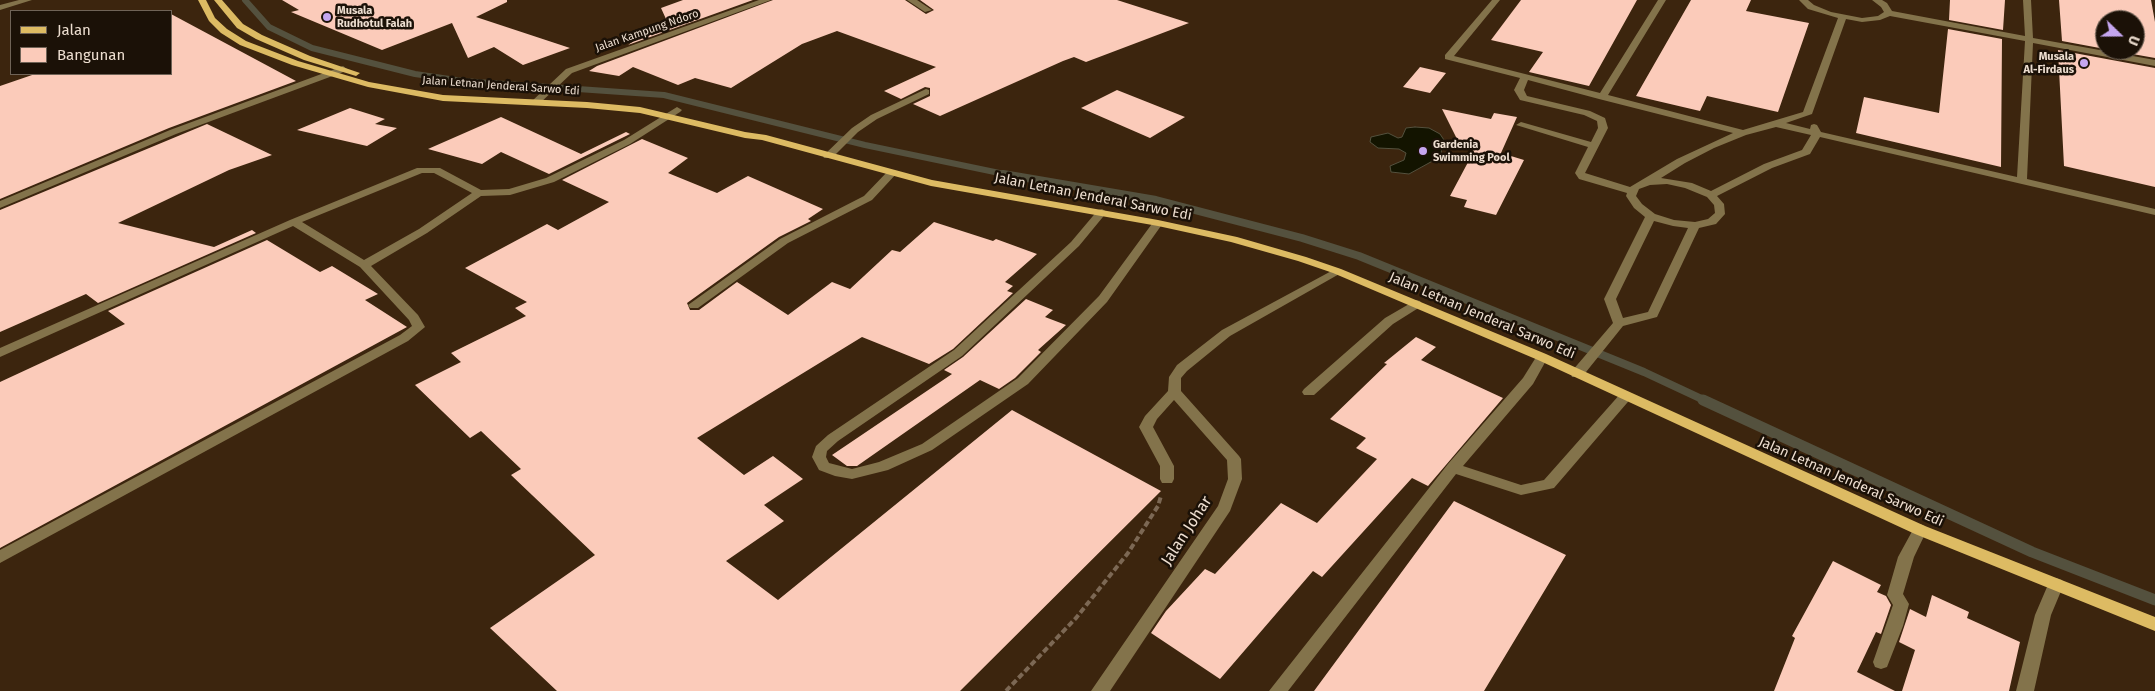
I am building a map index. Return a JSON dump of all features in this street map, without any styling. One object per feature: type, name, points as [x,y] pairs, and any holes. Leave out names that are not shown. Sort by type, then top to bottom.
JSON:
[{"type":"main road","name":"Jalan Letnan Jenderal Sarwo Edi","points":[[202,0],[212,19],[224,31],[244,43],[295,63],[330,74],[405,92],[443,98],[541,97]]},
{"type":"main road","name":"Jalan Letnan Jenderal Sarwo Edi","points":[[218,0],[240,26],[259,37],[307,58],[379,79],[433,89],[541,97],[673,113],[745,135],[764,137],[832,152],[892,173],[931,182],[1158,222],[1233,239],[1337,271],[1542,357],[1920,530],[2155,624]]},
{"type":"street","points":[[0,8],[28,0]]},
{"type":"street","name":"Jalan Kampung Ndoro","points":[[541,97],[558,79],[569,71],[767,0]]},
{"type":"street","points":[[911,0],[928,10]]},
{"type":"street","points":[[1496,0],[1448,58],[1743,133]]},
{"type":"street","points":[[1602,97],[1662,0]]},
{"type":"street","points":[[1803,0],[1818,11],[1842,18],[1872,19],[1889,13],[2155,63]]},
{"type":"street","points":[[1876,0],[1884,5],[1889,13]]},
{"type":"street","points":[[2022,182],[2029,39],[2027,0]]},
{"type":"street","points":[[1817,132],[1807,114],[1842,18]]},
{"type":"street","points":[[0,205],[173,132],[343,69]]},
{"type":"street","points":[[1525,78],[1519,90],[1523,98],[1587,113],[1602,120],[1603,128],[1580,173],[1583,177],[1634,191]]},
{"type":"street","points":[[832,152],[855,130],[874,118],[926,92]]},
{"type":"street","points":[[0,353],[294,222],[421,170],[436,170],[479,193],[510,192],[550,180],[627,142],[673,113]]},
{"type":"street","points":[[1648,182],[1667,181],[1688,185],[1711,195],[1719,204],[1720,214],[1712,222],[1695,225],[1673,223],[1652,216],[1638,206],[1632,196],[1635,187],[1648,182],[1680,161],[1743,133],[1807,114]]},
{"type":"street","points":[[1776,124],[2155,212]]},
{"type":"street","points":[[1521,125],[1594,146]]},
{"type":"street","points":[[1711,195],[1768,166],[1806,152],[1817,132]]},
{"type":"street","points":[[694,306],[784,242],[868,198],[892,173]]},
{"type":"street","points":[[364,265],[423,231],[479,193]]},
{"type":"street","points":[[1102,212],[1075,244],[958,352],[821,448],[819,457],[824,466],[836,471],[852,474],[883,466],[927,447],[1023,381],[1103,300],[1158,222]]},
{"type":"street","points":[[1619,323],[1610,299],[1652,216]]},
{"type":"street","points":[[0,557],[404,338],[419,327],[414,318],[364,265],[294,222]]},
{"type":"street","points":[[1577,374],[1619,323],[1653,314],[1695,225]]},
{"type":"street","points":[[1167,479],[1167,466],[1146,427],[1152,416],[1174,392],[1175,377],[1182,368],[1226,333],[1337,271]]},
{"type":"street","points":[[1309,392],[1390,322],[1416,304]]},
{"type":"street","points":[[1278,691],[1453,468],[1528,381],[1542,357]]},
{"type":"street","name":"Jalan Johar","points":[[1100,691],[1225,507],[1236,479],[1234,459],[1174,392]]},
{"type":"street","points":[[1453,468],[1520,490],[1549,484],[1626,396]]},
{"type":"street","points":[[1881,662],[1901,604],[1895,595],[1906,557],[1920,530]]},
{"type":"street","points":[[2025,691],[2042,615],[2056,584]]},
{"type":"path","points":[[1006,691],[1076,618],[1128,553],[1158,506],[1167,479]]},
{"type":"shaded area","name":"Gardenia Swimming Pool","points":[[1406,128],[1429,128],[1440,134],[1444,140],[1441,153],[1438,158],[1409,174],[1391,172],[1390,166],[1404,160],[1406,153],[1399,149],[1378,148],[1370,142],[1371,137],[1388,133],[1398,138],[1402,137]]},
{"type":"building","points":[[282,0],[507,0],[507,2],[476,17],[570,48],[523,65],[494,47],[468,58],[452,23],[382,50],[291,12],[299,10]]},
{"type":"building","points":[[683,0],[753,0],[628,45],[666,19],[661,8]]},
{"type":"building","points":[[773,0],[905,0],[926,14],[934,10],[920,0],[1117,0],[1189,23],[1086,62],[1074,57],[1063,61],[940,116],[913,104],[930,96],[930,88],[925,87],[901,99],[884,91],[936,67],[837,31],[802,44],[731,88],[695,78],[678,85],[633,67],[619,76],[589,71],[597,66]]},
{"type":"building","points":[[1521,0],[1637,0],[1589,86],[1529,72],[1543,52],[1491,40]]},
{"type":"building","points":[[1691,0],[1751,0],[1746,11],[1809,23],[1778,112],[1707,96],[1700,111],[1636,96]]},
{"type":"building","points":[[1950,0],[2005,0],[2003,30],[1949,20]]},
{"type":"building","points":[[2059,0],[2151,0],[2155,22],[2155,58],[2145,56],[2145,10],[2095,10],[2095,47],[2062,41]]},
{"type":"building","points":[[172,15],[296,81],[169,128],[0,199],[0,86],[32,75],[172,75]]},
{"type":"building","points":[[1948,29],[2002,39],[2001,167],[1856,133],[1864,97],[1939,113]]},
{"type":"building","points":[[2058,50],[2095,57],[2095,60],[2112,60],[2155,68],[2155,187],[2064,166]]},
{"type":"building","points":[[1420,67],[1446,73],[1430,93],[1403,87]]},
{"type":"building","points":[[1117,90],[1185,117],[1150,138],[1081,108]]},
{"type":"building","points":[[350,108],[385,119],[375,124],[397,128],[367,146],[297,130]]},
{"type":"building","points":[[1442,109],[1491,119],[1494,113],[1517,117],[1501,153],[1524,160],[1496,215],[1464,207],[1467,200],[1450,196],[1474,151],[1457,139]]},
{"type":"building","points":[[501,117],[581,154],[626,132],[630,134],[549,174],[501,152],[482,164],[428,149]]},
{"type":"building","points":[[207,124],[272,155],[229,170],[118,223],[214,247],[252,230],[256,233],[98,303],[86,294],[0,332],[0,210]]},
{"type":"building","points":[[642,139],[688,158],[668,173],[717,193],[748,176],[823,209],[808,219],[811,221],[779,237],[687,303],[690,310],[699,310],[737,282],[788,315],[832,282],[850,289],[892,250],[900,252],[934,222],[993,241],[996,239],[1037,254],[1005,282],[1013,286],[1007,291],[1013,293],[953,349],[929,364],[862,337],[697,438],[744,475],[773,456],[803,479],[764,505],[784,521],[726,561],[778,600],[1012,410],[1161,491],[960,691],[557,691],[490,628],[595,555],[511,475],[521,469],[481,431],[470,438],[415,385],[461,362],[451,353],[526,316],[515,308],[527,302],[465,268],[547,224],[558,230],[609,202],[562,180]]},
{"type":"building","points":[[267,240],[320,272],[332,266],[378,294],[365,300],[407,327],[0,548],[0,382],[125,324],[108,311]]},
{"type":"building","points":[[1026,299],[1053,310],[1045,317],[1066,325],[1038,350],[1041,352],[1015,378],[999,389],[980,380],[857,466],[847,466],[832,455],[952,374],[944,370],[963,357]]},
{"type":"building","points":[[1416,337],[1436,347],[1421,360],[1503,398],[1428,486],[1412,478],[1322,577],[1313,571],[1220,679],[1151,633],[1166,611],[1205,569],[1215,574],[1281,503],[1317,523],[1377,459],[1356,448],[1366,438],[1330,419],[1387,364],[1384,363]]},
{"type":"building","points":[[1454,501],[1566,555],[1484,691],[1314,691]]},
{"type":"building","points":[[1833,561],[1881,585],[1877,592],[1886,596],[1891,605],[1881,634],[1876,632],[1857,672],[1895,691],[1774,691],[1795,638],[1792,636]]},
{"type":"building","points":[[1932,595],[1969,612],[1967,618],[2020,642],[2009,691],[1902,691],[1915,650],[1899,642],[1910,609],[1926,617]]},
{"type":"waterway","points":[[245,0],[269,27],[312,48],[415,74],[463,81],[664,95],[865,145],[1009,175]]},
{"type":"waterway","points":[[1003,174],[1156,200],[1302,238],[1359,256],[1644,372],[1706,401]]},
{"type":"waterway","points":[[1703,400],[2032,552],[2155,600]]},
{"type":"place","name":"Musala Rudhotul Falah","points":[[327,17]]},
{"type":"place","name":"Musala Al-Firdaus","points":[[2084,63]]},
{"type":"place","name":"Gardenia Swimming Pool","points":[[1423,151]]}]
